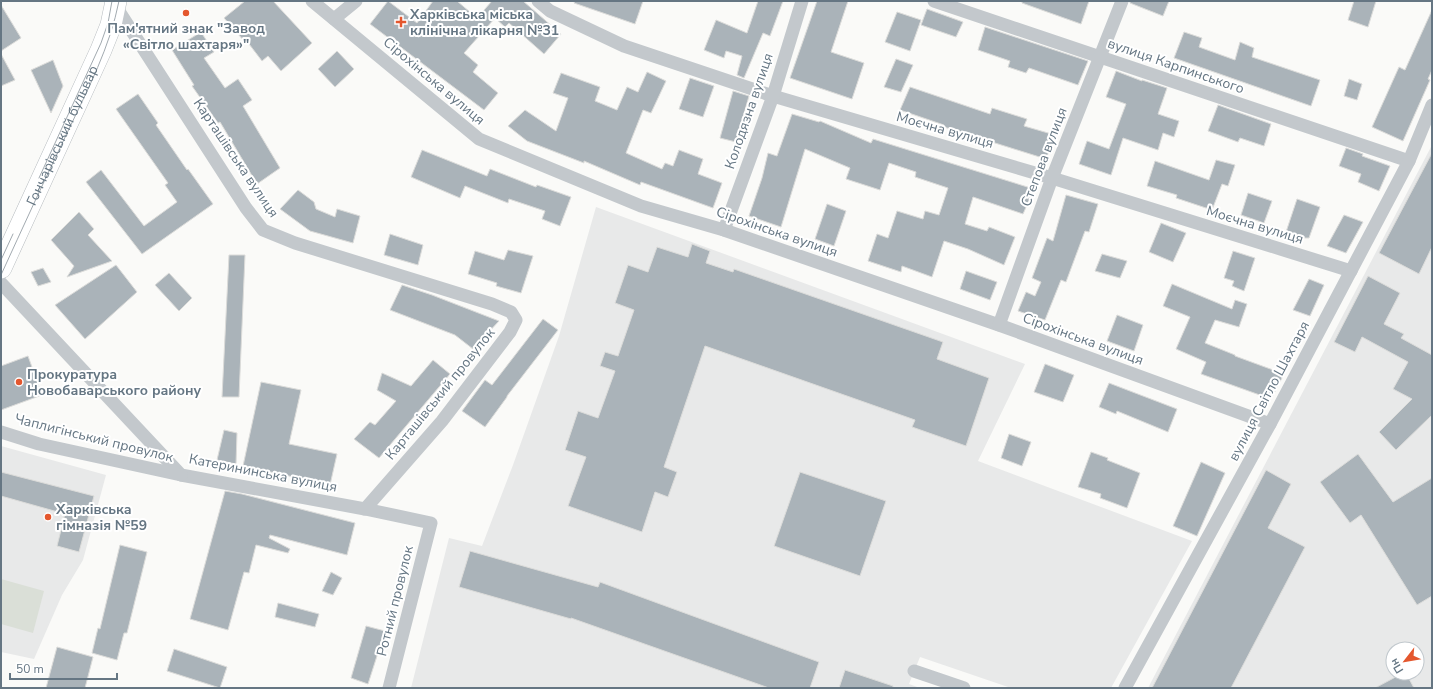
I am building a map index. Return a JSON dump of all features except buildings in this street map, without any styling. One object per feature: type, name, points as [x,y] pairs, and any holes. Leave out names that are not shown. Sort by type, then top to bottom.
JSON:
[{"type":"main road","name":"Гончарівський бульвар","points":[[1,268],[102,50],[111,25],[116,3]]},
{"type":"street","name":"Сірохінська вулиця","points":[[312,1],[478,139],[642,206],[724,230],[999,325],[1270,424]]},
{"type":"street","points":[[334,19],[356,1]]},
{"type":"street","name":"Моєчна вулиця","points":[[538,1],[550,11],[624,46],[773,96],[1052,178],[1351,271]]},
{"type":"street","name":"Колодязна вулиця","points":[[724,230],[773,96],[802,1]]},
{"type":"street","name":"вулиця Карпинського","points":[[934,1],[1409,161]]},
{"type":"street","name":"Степова вулиця","points":[[999,325],[1052,178],[1122,1]]},
{"type":"street","name":"Карташівська вулиця","points":[[116,3],[246,208],[262,230],[295,243],[492,304]]},
{"type":"street","name":"вулиця Світло Шахтаря","points":[[1125,688],[1270,424],[1409,161],[1432,105]]},
{"type":"street","name":"Катерининська вулиця","points":[[1,283],[180,475],[431,522]]},
{"type":"street","name":"Карташівський провулок","points":[[365,509],[442,421],[510,332],[516,320],[511,312],[492,304]]},
{"type":"street","name":"Чаплигінський провулок","points":[[1,432],[39,444],[180,475]]},
{"type":"street","name":"Ротний провулок","points":[[389,688],[431,522]]},
{"type":"street","points":[[914,671],[964,688]]},
{"type":"shaded area","points":[[1432,145],[1432,688],[1148,688]]},
{"type":"shaded area","points":[[596,207],[1025,364],[978,461],[1192,541],[1111,688],[1011,688],[920,657],[909,684],[920,688],[411,688],[449,538],[482,546],[513,465],[559,336]]},
{"type":"shaded area","name":"Харківська гімназія №59","points":[[1,446],[106,475],[83,560],[62,595],[34,659],[1,652]]},
{"type":"shaded area","points":[[1,579],[44,591],[33,633],[1,624]]},
{"type":"tram line","points":[[39,178],[101,43],[108,23],[112,1]]},
{"type":"tram line","points":[[1,275],[98,68],[110,35],[119,1]]},
{"type":"tram line","points":[[1,260],[13,234]]},
{"type":"place","name":"Пам'ятний знак \"Завод «Світло шахтаря»\"","points":[[186,13]]},
{"type":"place","name":"Харківська міська клінічна лікарня №31","points":[[401,22]]},
{"type":"place","name":"Прокуратура Новобаварського району","points":[[19,382]]},
{"type":"place","name":"Харківська гімназія №59","points":[[48,517]]}]
